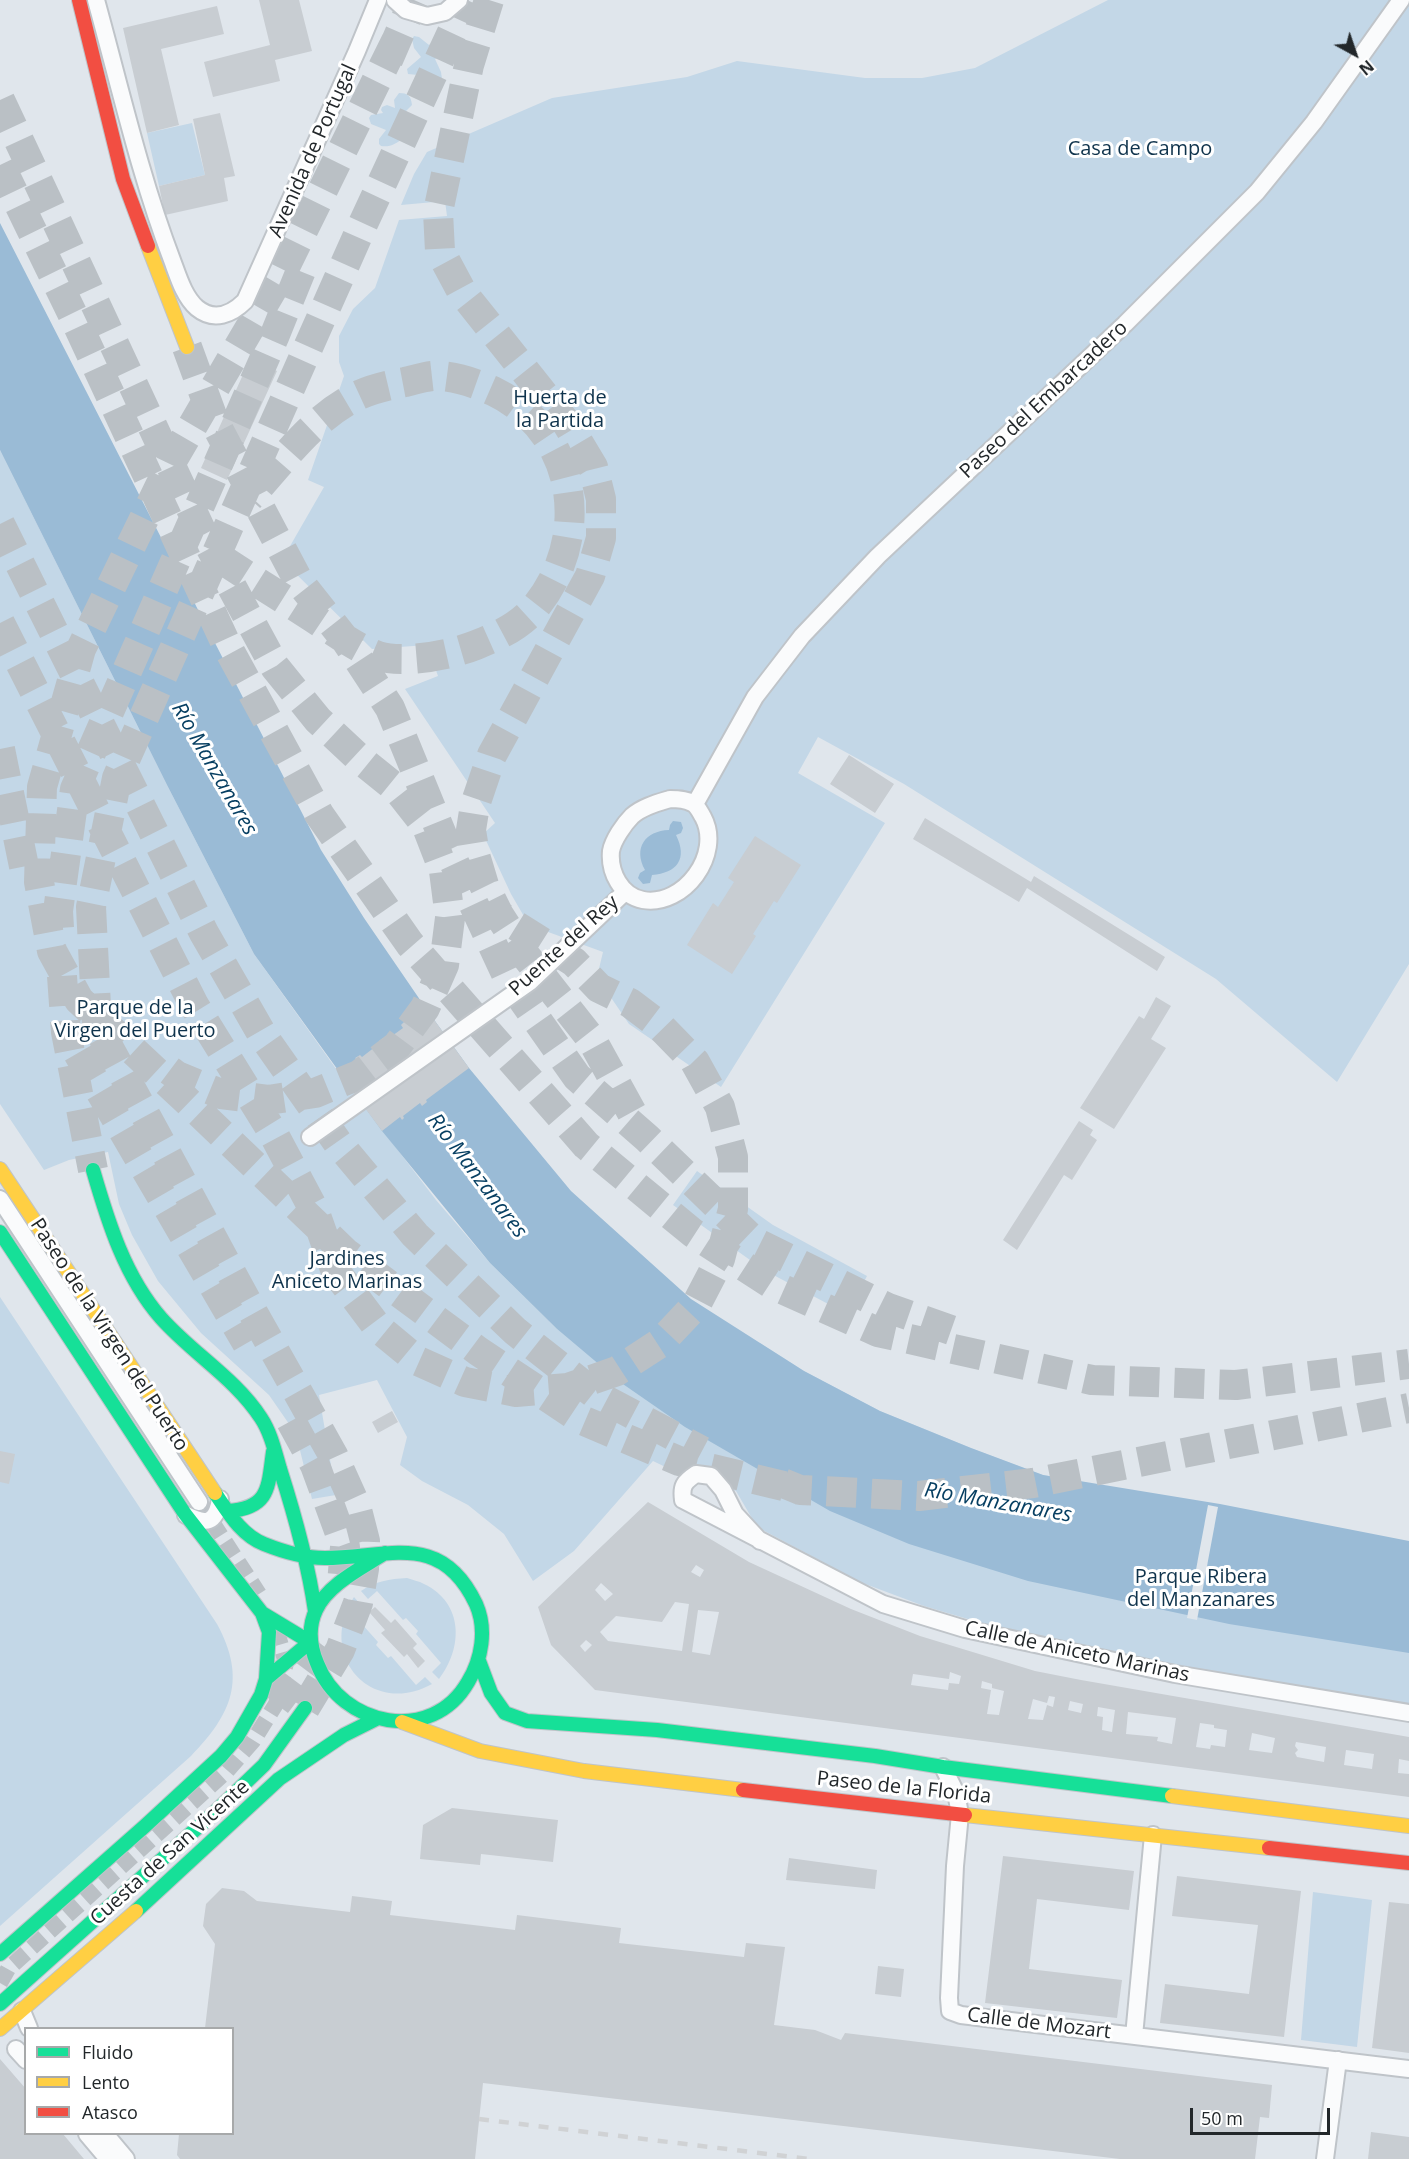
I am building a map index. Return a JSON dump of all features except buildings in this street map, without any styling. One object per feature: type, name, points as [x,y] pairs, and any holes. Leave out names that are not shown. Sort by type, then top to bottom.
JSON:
[{"type":"main road","points":[[79,0],[123,179],[187,347]]},
{"type":"main road","name":"Paseo de la Virgen del Puerto","points":[[0,1169],[224,1505],[250,1537],[263,1545],[307,1557],[385,1553]]},
{"type":"main road","points":[[93,1170],[108,1219],[139,1288],[161,1317],[246,1397],[263,1420],[307,1557],[315,1611],[310,1642],[314,1658],[335,1693],[359,1713],[376,1719],[401,1722],[422,1718],[441,1710],[458,1697],[471,1681],[479,1661],[483,1637],[481,1621],[470,1591],[456,1574],[441,1564],[411,1552],[385,1553],[333,1590],[315,1611]]},
{"type":"main road","name":"Paseo de la Virgen del Puerto","points":[[0,1232],[185,1514],[262,1613],[310,1642]]},
{"type":"main road","points":[[224,1505],[243,1512],[261,1502],[267,1490],[274,1449]]},
{"type":"main road","points":[[262,1613],[270,1632],[266,1678]]},
{"type":"main road","name":"Cuesta de San Vicente","points":[[0,1954],[221,1756],[237,1737],[250,1716],[261,1695],[266,1678],[310,1642]]},
{"type":"main road","name":"Paseo de la Florida","points":[[479,1661],[491,1693],[505,1713],[527,1721],[657,1731],[875,1756],[943,1767],[1409,1826]]},
{"type":"main road","points":[[0,2004],[215,1812],[264,1765],[305,1708]]},
{"type":"main road","name":"Cuesta de San Vicente","points":[[0,2029],[120,1925],[279,1779],[344,1735],[376,1719]]},
{"type":"main road","name":"Paseo de la Florida","points":[[401,1722],[480,1751],[584,1771],[1409,1863]]},
{"type":"street","name":"Avenida de Portugal","points":[[96,0],[157,219],[183,287],[195,306],[210,315],[227,314],[245,301],[378,0]]},
{"type":"street","points":[[396,0],[406,10],[427,16],[445,12],[459,0]]},
{"type":"street","name":"Paseo del Embarcadero","points":[[695,804],[755,697],[802,636],[878,556],[1125,324],[1257,192],[1314,122],[1401,0]]},
{"type":"street","points":[[670,799],[695,804],[709,832],[704,862],[693,880],[674,894],[654,902],[637,899],[625,892],[615,878],[611,863],[611,849],[619,833],[633,815],[651,804],[670,799]]},
{"type":"street","name":"Puente del Rey","points":[[310,1137],[530,982],[625,892]]},
{"type":"street","name":"Paseo de la Virgen del Puerto","points":[[0,1199],[199,1502]]},
{"type":"street","name":"Calle de Aniceto Marinas","points":[[760,1541],[735,1514],[723,1490],[711,1476],[696,1474],[684,1482],[681,1490],[683,1500],[760,1541],[883,1604],[965,1629],[1175,1674],[1409,1713]]},
{"type":"street","points":[[185,1514],[200,1522],[207,1521],[215,1516],[224,1505]]},
{"type":"street","name":"Calle de Mozart","points":[[943,1767],[956,1793],[960,1814],[954,1877],[950,2011],[961,2015],[1409,2069]]},
{"type":"street","points":[[1134,2036],[1153,1836]]},
{"type":"street","points":[[22,2011],[29,2027]]},
{"type":"street","points":[[1325,2159],[1338,2060]]},
{"type":"street","points":[[89,2135],[108,2159]]},
{"type":"street","points":[[107,2135],[126,2159]]},
{"type":"green space","points":[[1108,0],[1409,0],[1409,964],[1337,1082],[1216,979],[904,784],[818,737],[798,773],[885,823],[721,1087],[629,1024],[597,977],[603,952],[529,925],[511,894],[483,834],[495,823],[405,689],[438,676],[427,645],[372,649],[282,560],[324,487],[308,480],[344,376],[339,362],[339,336],[353,309],[375,288],[399,220],[447,216],[445,201],[401,205],[414,174],[427,152],[552,98],[687,77],[737,61],[865,78],[922,78],[975,68]]},
{"type":"green space","points":[[441,34],[446,35],[447,51],[443,56],[435,59],[442,79],[438,84],[434,85],[430,82],[427,71],[418,75],[408,74],[407,69],[421,57],[414,48],[412,39],[414,36],[429,45]]},
{"type":"green space","points":[[399,93],[407,94],[411,99],[412,105],[406,111],[413,118],[412,124],[402,139],[392,145],[381,146],[379,139],[386,130],[371,124],[369,118],[371,115],[383,113],[382,107],[387,105],[395,108],[394,100]]},
{"type":"green space","points":[[192,123],[205,175],[159,186],[147,133]]},
{"type":"green space","points":[[0,450],[254,954],[339,1073],[436,1200],[490,1263],[556,1328],[760,1343],[804,1371],[880,1411],[1043,1475],[1409,1542],[1409,1705],[1190,1670],[998,1628],[924,1606],[860,1582],[757,1527],[736,1491],[686,1470],[678,1473],[653,1461],[574,1551],[533,1581],[504,1534],[468,1505],[422,1481],[400,1465],[407,1437],[377,1380],[319,1395],[336,1495],[312,1499],[296,1434],[269,1395],[201,1333],[158,1281],[132,1235],[119,1204],[108,1152],[69,1160],[44,1170],[0,1104]]},
{"type":"green space","points":[[697,1171],[773,1225],[867,1276],[847,1314],[764,1270],[673,1205]]},
{"type":"green space","points":[[0,1297],[217,1624],[226,1644],[233,1679],[231,1695],[217,1725],[191,1756],[0,1926]]},
{"type":"green space","points":[[407,1578],[422,1583],[437,1592],[447,1602],[453,1614],[456,1627],[452,1654],[439,1679],[432,1672],[441,1663],[416,1634],[418,1631],[406,1618],[403,1620],[377,1591],[368,1599],[361,1591],[383,1581]]},
{"type":"green space","points":[[354,1597],[361,1605],[352,1613],[378,1642],[376,1645],[388,1658],[391,1656],[416,1685],[425,1677],[432,1684],[410,1692],[389,1693],[370,1687],[356,1675],[346,1659],[342,1640],[344,1619]]},
{"type":"green space","points":[[1313,1892],[1372,1900],[1357,2047],[1301,2040]]},
{"type":"water","name":"Río Manzanares","points":[[0,223],[321,850],[364,918],[469,1068],[571,1191],[691,1299],[804,1371],[880,1411],[1043,1475],[1220,1504],[1409,1541],[1409,1653],[1229,1624],[1028,1581],[909,1544],[830,1511],[685,1427],[620,1382],[556,1328],[490,1263],[382,1131],[254,954],[0,450]]},
{"type":"water","points":[[673,821],[681,822],[683,828],[681,833],[676,835],[681,851],[678,863],[668,871],[652,875],[650,883],[643,884],[638,878],[645,870],[640,855],[641,848],[648,837],[669,830]]},
{"type":"pier","points":[[1208,1505],[1218,1507],[1197,1620],[1187,1618]]},
{"type":"tunnel","points":[[388,60],[414,0]]},
{"type":"tunnel","points":[[305,1708],[340,1650],[358,1603],[364,1569],[365,1541],[356,1506],[333,1455],[97,1026],[91,907],[117,778],[362,226],[467,0]]},
{"type":"tunnel","points":[[489,0],[469,65],[438,212],[440,251],[462,292],[568,425],[593,467],[601,499],[601,538],[590,576],[492,755],[475,805],[471,830],[475,855],[484,885],[499,915],[525,955],[592,1040],[636,1120]]},
{"type":"tunnel","points":[[396,41],[283,271],[172,461],[81,649],[42,787],[39,882],[52,951],[79,1000],[346,1253],[478,1351],[582,1420],[679,1461],[800,1490]]},
{"type":"tunnel","points":[[0,100],[200,528],[275,667],[318,720],[398,790],[427,827],[444,871],[450,918],[444,965],[425,1008],[397,1046],[359,1075],[315,1093],[268,1100],[221,1094],[177,1076],[169,1070]]},
{"type":"tunnel","points":[[0,165],[73,315],[228,648],[319,814],[410,944],[586,1145],[693,1233],[773,1285],[878,1332],[1092,1380],[1236,1385],[1409,1364]]},
{"type":"tunnel","points":[[59,928],[58,911],[75,789],[274,337],[302,268]]},
{"type":"tunnel","points":[[187,347],[214,421],[298,580],[347,642],[390,708],[447,847],[509,980],[577,1077],[647,1138],[755,1242],[888,1308],[962,1334]]},
{"type":"tunnel","points":[[220,558],[360,648],[378,656],[414,659],[466,649],[521,622],[533,610],[552,582],[564,552],[569,521],[568,490],[559,460],[544,433],[522,409],[493,391],[463,380],[440,376],[425,377],[374,389],[341,405],[298,442],[249,498]]},
{"type":"tunnel","points":[[0,524],[204,933],[263,1036],[338,1143],[415,1235],[515,1331],[596,1395],[702,1451]]},
{"type":"tunnel","points":[[0,623],[194,1005],[272,1131],[314,1210],[336,1272],[378,1328],[418,1361],[465,1382],[516,1392],[568,1388],[617,1371],[660,1343],[696,1305],[720,1259],[733,1209],[733,1157],[720,1107],[695,1062],[659,1025],[630,1003],[599,988],[574,962],[499,915]]},
{"type":"tunnel","points":[[0,749],[27,881]]},
{"type":"tunnel","points":[[62,976],[66,1032],[93,1170]]},
{"type":"tunnel","points":[[78,1053],[247,1343]]},
{"type":"tunnel","points":[[783,1483],[800,1490],[919,1496],[1033,1483],[1409,1408]]},
{"type":"tunnel","points":[[291,1421],[315,1465],[345,1547],[342,1584]]},
{"type":"tunnel","points":[[199,1502],[259,1594]]},
{"type":"tunnel","points":[[0,1983],[8,1969],[227,1771],[253,1741],[276,1704],[286,1663],[275,1625]]},
{"type":"tunnel","points":[[276,1704],[322,1643]]},
{"type":"railway","points":[[479,2119],[809,2159]]},
{"type":"traffic: fast","points":[[93,1170],[119,1248],[148,1302],[173,1331],[239,1391],[264,1424],[296,1522],[315,1611]]},
{"type":"traffic: fast","points":[[0,1232],[185,1514],[262,1613],[310,1642]]},
{"type":"traffic: fast","points":[[228,1511],[252,1505],[264,1494],[270,1476],[273,1452]]},
{"type":"traffic: fast","points":[[215,1493],[248,1535],[272,1547],[317,1558],[348,1557],[370,1555],[391,1553],[411,1553],[429,1557],[446,1566],[462,1581],[476,1604],[481,1624],[482,1634],[477,1664],[468,1682],[452,1702],[433,1715],[411,1721],[388,1720],[366,1714],[346,1702],[329,1685],[317,1663],[311,1643],[312,1623],[321,1601],[346,1577],[376,1559],[385,1553]]},
{"type":"traffic: fast","points":[[0,1954],[145,1826],[221,1756],[237,1737],[261,1695],[266,1679],[269,1632],[262,1613]]},
{"type":"traffic: fast","points":[[266,1679],[310,1642]]},
{"type":"traffic: fast","points":[[479,1661],[491,1693],[505,1713],[527,1721],[657,1730],[875,1756],[943,1767],[1172,1796]]},
{"type":"traffic: fast","points":[[0,2004],[215,1812],[264,1765],[305,1708]]},
{"type":"traffic: fast","points":[[136,1911],[279,1779],[344,1735],[376,1719]]},
{"type":"traffic: slow","points":[[148,246],[187,347]]},
{"type":"traffic: slow","points":[[0,1169],[215,1493]]},
{"type":"traffic: slow","points":[[402,1722],[480,1751],[584,1771],[743,1790]]},
{"type":"traffic: slow","points":[[1172,1796],[1409,1826]]},
{"type":"traffic: slow","points":[[965,1815],[1269,1848]]},
{"type":"traffic: slow","points":[[0,2029],[136,1911]]},
{"type":"traffic: jam","points":[[79,0],[123,179],[148,246]]},
{"type":"traffic: jam","points":[[743,1790],[965,1815]]},
{"type":"traffic: jam","points":[[1269,1848],[1409,1863]]},
{"type":"park label","name":"Casa de Campo","points":[[1140,149]]},
{"type":"park label","name":"Huerta de la Partida","points":[[560,410]]},
{"type":"park label","name":"Parque de la Virgen del Puerto","points":[[135,1020]]},
{"type":"park label","name":"Jardines Aniceto Marinas","points":[[347,1270]]},
{"type":"park label","name":"Parque Ribera del Manzanares","points":[[1201,1588]]}]
